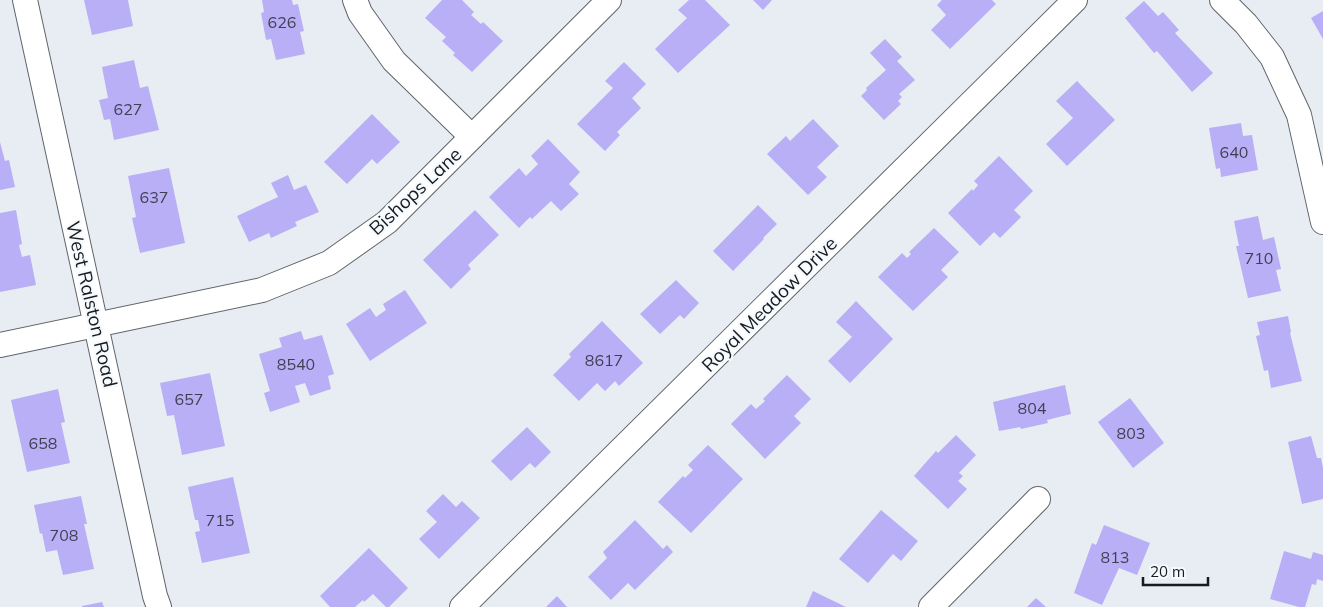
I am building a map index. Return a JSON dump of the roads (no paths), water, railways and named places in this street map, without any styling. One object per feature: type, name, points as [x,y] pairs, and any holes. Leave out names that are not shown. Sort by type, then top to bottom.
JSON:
[{"type":"street","name":"West Ralston Road","points":[[25,0],[159,607]]},
{"type":"street","points":[[355,0],[360,13],[394,61],[472,137]]},
{"type":"street","name":"Bishops Lane","points":[[0,345],[262,290],[329,263],[387,222],[609,0]]},
{"type":"street","name":"Royal Meadow Drive","points":[[462,607],[1075,0]]},
{"type":"street","points":[[1222,0],[1246,24],[1272,58],[1299,115],[1323,222]]},
{"type":"street","points":[[931,607],[1038,499]]}]
